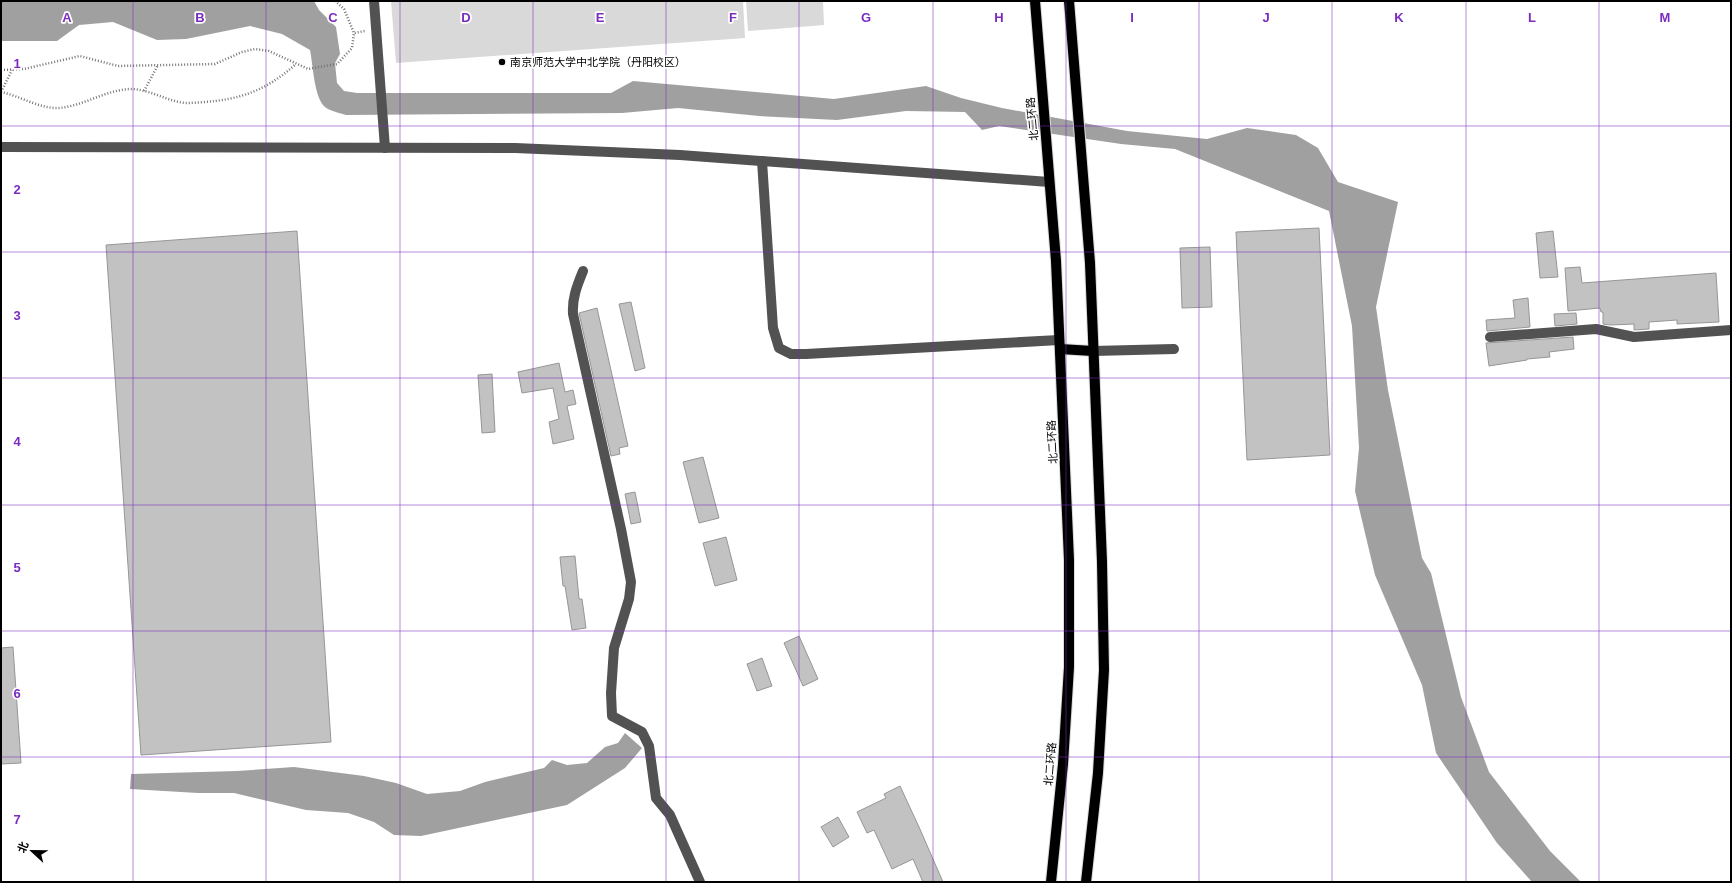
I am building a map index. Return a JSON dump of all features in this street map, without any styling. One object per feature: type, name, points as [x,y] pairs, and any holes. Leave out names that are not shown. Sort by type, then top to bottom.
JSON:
[{"type":"main road","name":"北二环路","points":[[1035,1],[1056,261],[1069,560],[1069,667],[1063,764],[1051,882]]},
{"type":"main road","points":[[1069,1],[1090,263],[1102,562],[1104,670],[1098,773],[1086,882]]},
{"type":"main road","points":[[1060,345],[1093,351]]},
{"type":"street","points":[[374,1],[385,148]]},
{"type":"street","points":[[1,147],[515,148],[680,155],[1050,182]]},
{"type":"street","points":[[762,161],[773,328],[779,348],[791,354],[806,354],[1060,345]]},
{"type":"street","points":[[583,271],[574,293],[573,314],[631,582],[629,599],[614,648],[610,693],[612,716],[642,732],[646,739],[649,746],[656,798],[670,815],[700,882]]},
{"type":"street","points":[[1490,337],[1596,329],[1634,337],[1731,330]]},
{"type":"street","points":[[1093,351],[1174,348]]},
{"type":"path","points":[[1,70],[24,69],[80,56],[118,66],[215,64],[242,52],[255,49],[269,51],[308,69],[337,64],[352,48],[354,32],[344,9],[335,1]]},
{"type":"path","points":[[354,32],[376,29]]},
{"type":"path","points":[[12,70],[1,92],[41,105],[58,108],[74,106],[97,97],[131,89],[185,102],[232,99],[258,91],[274,82],[296,64]]},
{"type":"path","points":[[144,91],[158,65]]},
{"type":"shaded area","points":[[1,1],[314,1],[319,10],[336,27],[340,54],[335,63],[337,83],[344,91],[357,93],[611,93],[633,81],[834,99],[926,86],[961,98],[1002,108],[1127,131],[1207,139],[1247,128],[1296,135],[1318,148],[1338,182],[1398,202],[1376,307],[1388,390],[1422,558],[1431,573],[1461,697],[1489,772],[1550,851],[1581,882],[1532,882],[1497,843],[1436,753],[1422,685],[1375,575],[1355,491],[1359,448],[1352,326],[1329,211],[1175,149],[1121,144],[999,126],[982,130],[965,112],[906,111],[837,120],[759,116],[678,108],[622,113],[346,115],[330,110],[321,103],[314,80],[310,50],[282,34],[250,26],[186,39],[157,40],[113,22],[79,25],[57,41],[1,41]]},
{"type":"shaded area","points":[[391,1],[743,1],[745,38],[396,63]]},
{"type":"shaded area","points":[[746,1],[823,1],[824,25],[748,31]]},
{"type":"shaded area","points":[[625,733],[642,748],[625,768],[567,805],[421,836],[394,835],[374,822],[348,813],[306,810],[234,793],[198,793],[130,789],[131,774],[237,771],[294,767],[364,776],[396,783],[427,794],[460,791],[485,782],[544,768],[552,760],[567,765],[587,763],[605,747],[618,743]]},
{"type":"building","points":[[1319,228],[1330,455],[1247,460],[1236,232]]},
{"type":"building","points":[[297,231],[331,742],[141,755],[106,245]]},
{"type":"building","points":[[1553,231],[1558,277],[1540,278],[1536,233]]},
{"type":"building","points":[[1210,247],[1212,307],[1182,308],[1180,248]]},
{"type":"building","points":[[1580,267],[1582,283],[1716,273],[1719,322],[1677,324],[1677,320],[1649,322],[1649,329],[1634,330],[1634,324],[1603,324],[1603,312],[1601,312],[1600,308],[1568,311],[1565,268]]},
{"type":"building","points":[[1528,298],[1530,327],[1487,331],[1486,320],[1515,318],[1513,300]]},
{"type":"building","points":[[631,302],[645,368],[635,371],[619,304]]},
{"type":"building","points":[[597,308],[628,446],[619,448],[620,454],[611,456],[579,313]]},
{"type":"building","points":[[1576,313],[1577,324],[1555,326],[1554,314]]},
{"type":"building","points":[[1573,337],[1574,349],[1549,352],[1550,357],[1527,359],[1489,366],[1486,343]]},
{"type":"building","points":[[559,363],[565,392],[573,390],[576,404],[567,406],[574,439],[553,444],[549,422],[559,419],[553,388],[522,393],[518,372]]},
{"type":"building","points":[[492,374],[495,432],[482,433],[478,375]]},
{"type":"building","points":[[703,457],[719,518],[699,523],[683,462]]},
{"type":"building","points":[[635,492],[641,522],[631,524],[625,494]]},
{"type":"building","points":[[726,537],[737,580],[715,586],[703,543]]},
{"type":"building","points":[[575,556],[579,599],[582,599],[586,628],[572,630],[565,586],[563,586],[560,557]]},
{"type":"building","points":[[799,636],[818,679],[803,686],[784,643]]},
{"type":"building","points":[[13,647],[21,763],[1,764],[1,648]]},
{"type":"building","points":[[762,658],[772,686],[757,691],[747,664]]},
{"type":"building","points":[[900,786],[943,882],[923,882],[913,859],[892,869],[874,830],[867,833],[857,812],[886,798],[884,794]]},
{"type":"building","points":[[838,817],[849,837],[833,847],[821,827]]},
{"type":"place","name":"南京师范大学中北学院（丹阳校区）","points":[[502,62]]}]
